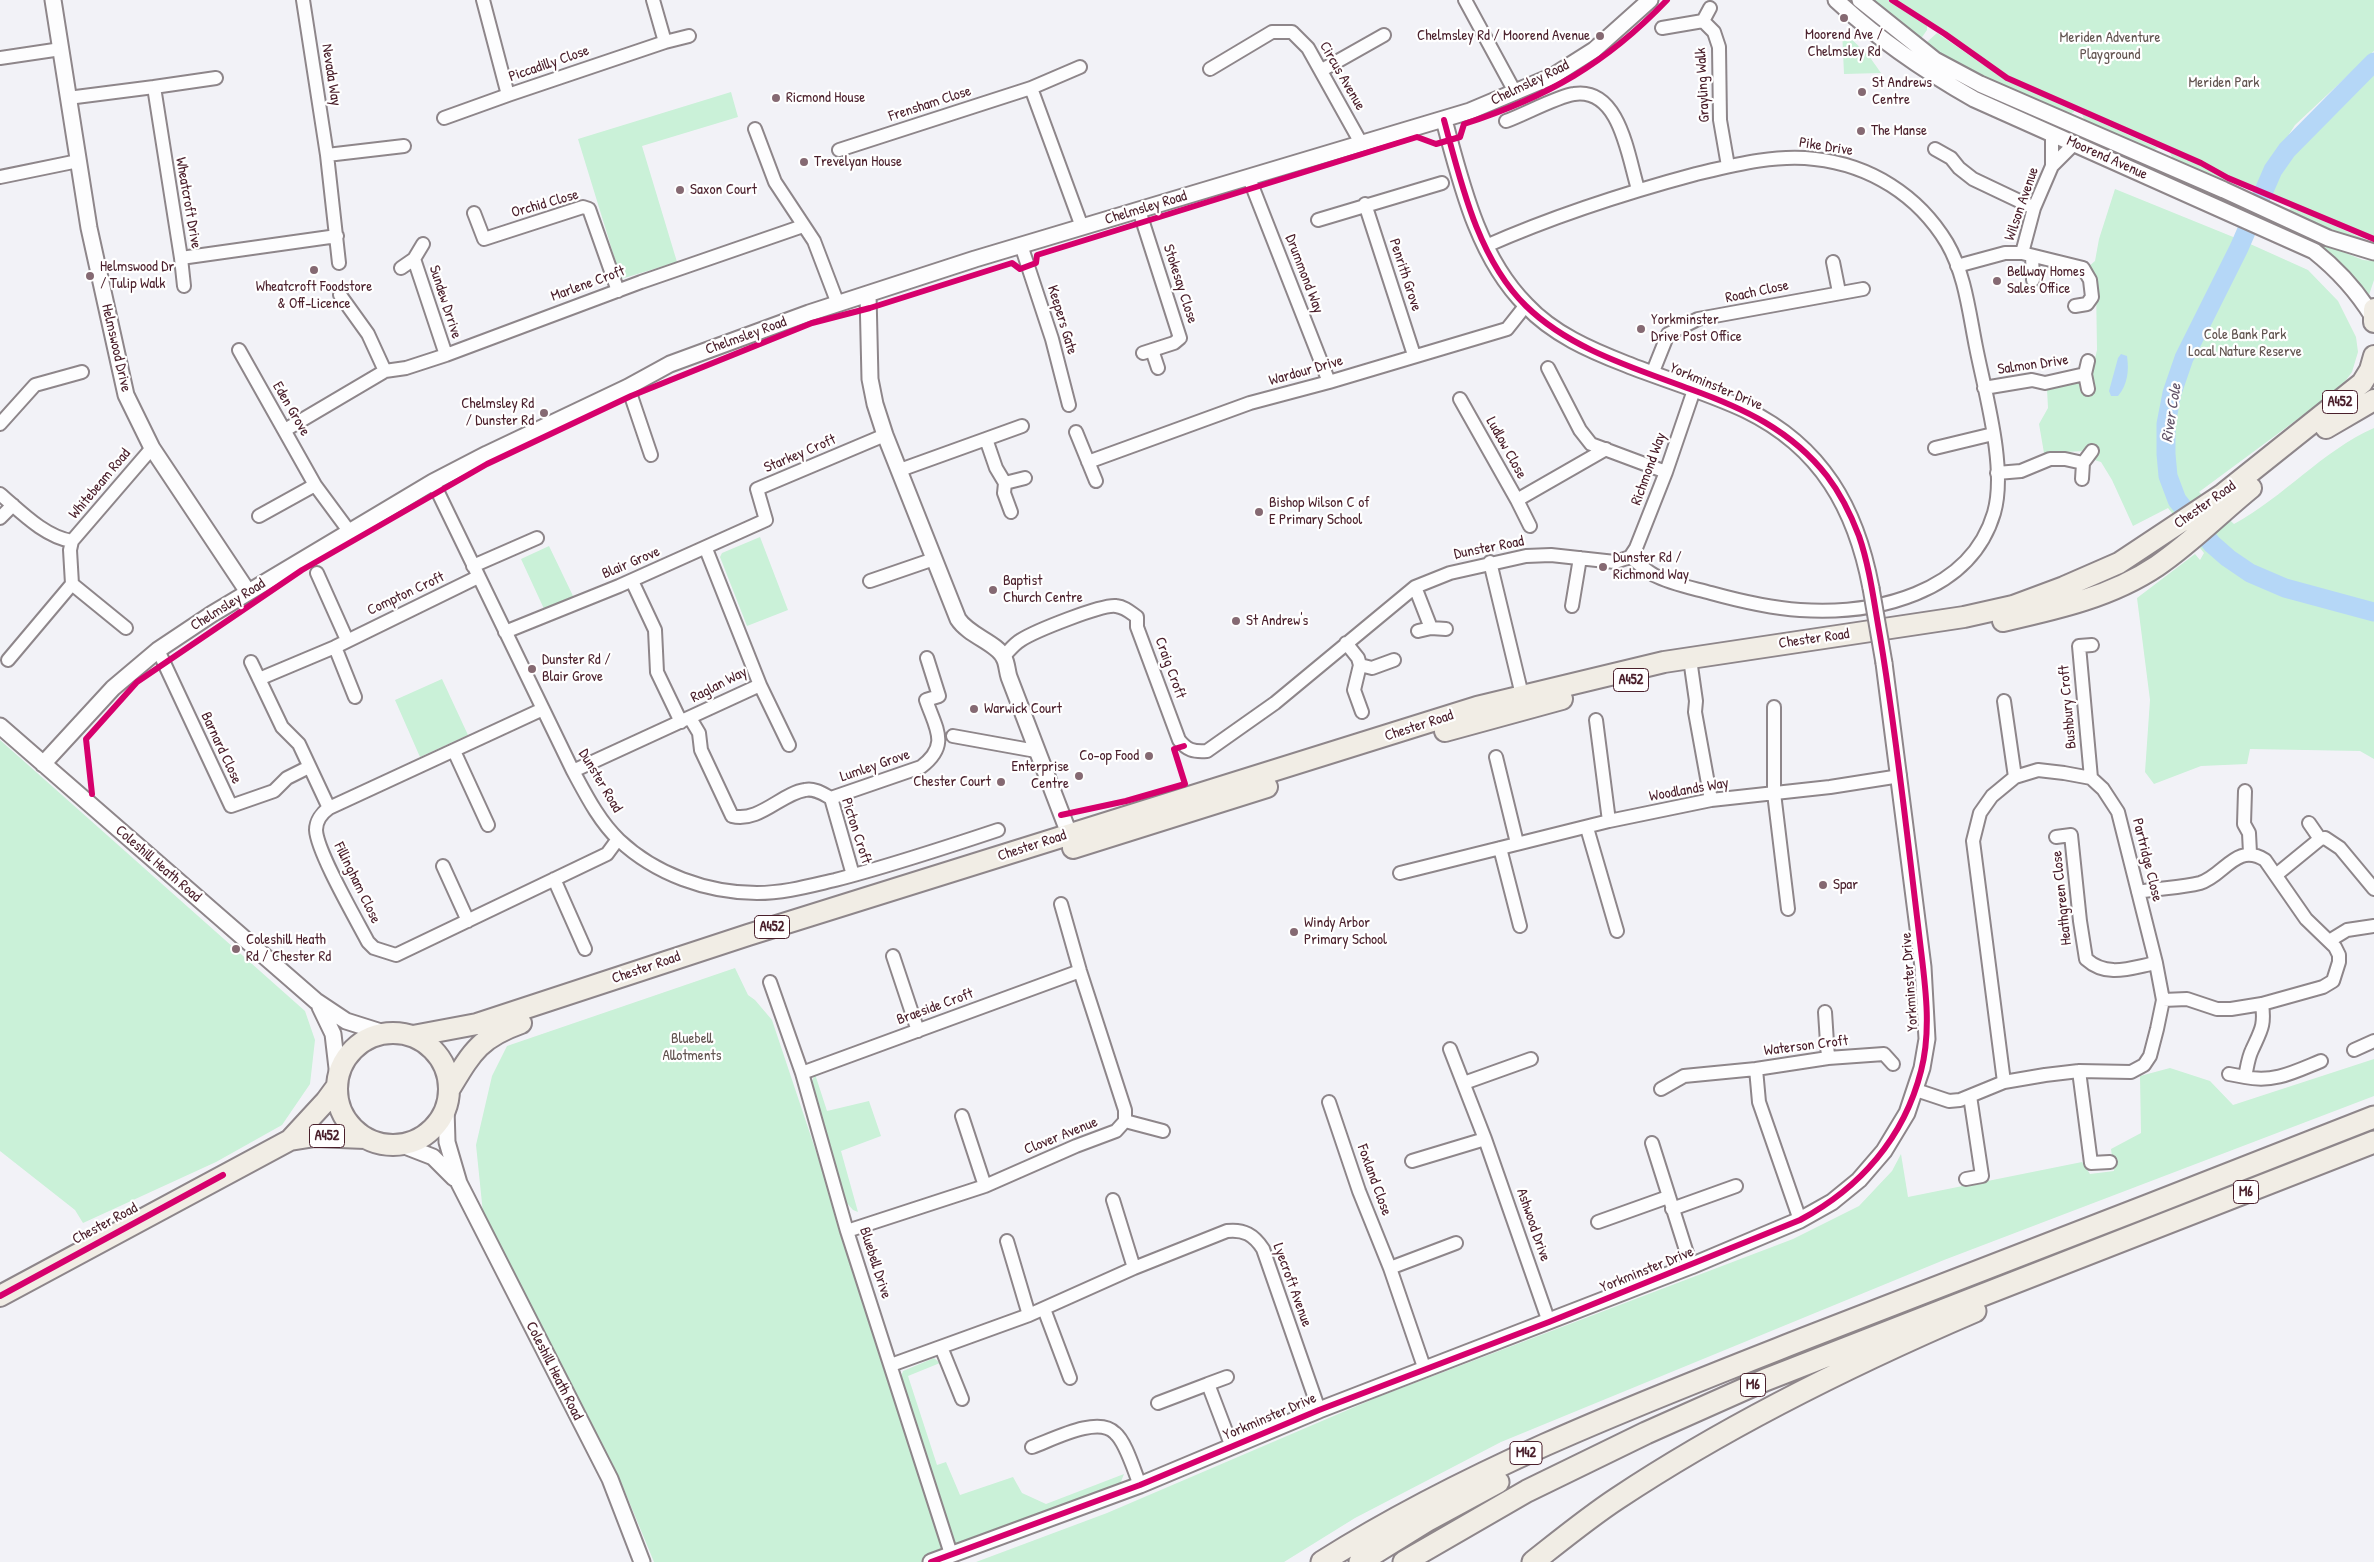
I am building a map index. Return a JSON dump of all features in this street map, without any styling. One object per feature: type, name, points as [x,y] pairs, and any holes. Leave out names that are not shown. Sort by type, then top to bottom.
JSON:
[{"type":"highway","name":"Chester Road","points":[[413,1036],[477,1024],[721,943],[1432,735],[1616,684],[1691,666],[1751,656],[1909,636],[1993,623],[2044,612],[2093,598],[2155,567],[2190,542],[2227,500],[2362,384],[2370,370],[2374,356]]},
{"type":"highway","name":"Chester Road","points":[[448,1099],[476,1047],[501,1030],[743,945],[1072,841],[1477,707],[1664,662],[1964,617],[2014,606],[2119,563],[2176,526],[2227,500],[2339,418],[2374,400]]},
{"type":"highway","points":[[384,1033],[413,1036],[425,1042],[439,1057],[448,1076],[448,1099],[439,1121],[429,1132],[416,1140],[402,1145],[376,1143],[365,1138],[352,1128],[343,1116],[338,1102],[337,1082],[344,1061],[354,1048],[368,1038],[384,1033]]},
{"type":"highway","name":"Chester Road","points":[[0,1296],[290,1140],[326,1101],[337,1082]]},
{"type":"highway","name":"M6","points":[[1360,1562],[1426,1520],[1529,1465],[1740,1364],[2374,1117]]},
{"type":"highway","name":"Chester Road","points":[[290,1140],[315,1136],[365,1138]]},
{"type":"highway","name":"M6","points":[[1404,1562],[1527,1492],[1646,1433],[1783,1372],[2374,1142]]},
{"type":"highway","name":"M6","points":[[1533,1562],[1616,1499],[1671,1464],[1827,1379],[2036,1286],[2117,1243]]},
{"type":"highway","name":"M42","points":[[1322,1562],[1438,1496],[1544,1444],[1740,1364]]},
{"type":"street","name":"Helmswood Drive","points":[[53,0],[78,161],[113,344],[126,395],[152,448],[248,592]]},
{"type":"street","name":"Nevada Way","points":[[303,0],[327,155],[339,263]]},
{"type":"street","name":"Piccadilly Close","points":[[483,0],[508,95],[665,42],[689,36]]},
{"type":"street","points":[[653,0],[665,42]]},
{"type":"street","points":[[1465,0],[1515,92]]},
{"type":"street","name":"Moorend Avenue","points":[[1836,0],[1877,36],[1928,73],[1974,99],[2278,233],[2314,251],[2334,267],[2374,316]]},
{"type":"street","name":"Moorend Avenue","points":[[1860,0],[1936,60],[1980,84],[2224,190],[2344,245],[2374,252]]},
{"type":"street","name":"Chelmsley Road","points":[[43,764],[113,688],[158,650],[248,592],[433,482],[628,387],[670,364],[838,304],[1021,245],[1444,120],[1553,76],[1594,50],[1649,1]]},
{"type":"street","points":[[1662,28],[1703,21],[1710,8]]},
{"type":"street","name":"Grayling Walk","points":[[1703,21],[1714,32],[1719,47],[1720,120],[1728,166]]},
{"type":"street","name":"Circus Avenue","points":[[1210,69],[1272,32],[1292,32],[1308,48],[1322,70],[1361,143]]},
{"type":"street","points":[[1322,70],[1384,35]]},
{"type":"street","points":[[0,58],[61,50]]},
{"type":"street","name":"Frensham Close","points":[[839,150],[1032,88],[1080,67]]},
{"type":"street","points":[[68,98],[216,78]]},
{"type":"street","name":"Wheatcroft Drive","points":[[154,87],[181,258],[337,236]]},
{"type":"street","points":[[1032,88],[1082,227]]},
{"type":"street","points":[[1506,121],[1573,94],[1588,94],[1603,100],[1615,115],[1638,189]]},
{"type":"street","points":[[444,118],[508,95]]},
{"type":"street","name":"Yorkminster Drive","points":[[931,1562],[1140,1485],[1319,1410],[1550,1322],[1800,1220],[1832,1202],[1859,1180],[1896,1133],[1916,1090],[1926,1039],[1927,1008],[1900,776],[1872,588],[1859,537],[1846,506],[1829,478],[1809,455],[1778,429],[1746,410],[1594,351],[1548,324],[1526,305],[1503,277],[1486,246],[1466,194],[1444,120]]},
{"type":"street","points":[[755,129],[775,182],[814,241],[838,304]]},
{"type":"street","name":"Wilson Avenue","points":[[2052,134],[2052,166]]},
{"type":"street","name":"Wilson Avenue","points":[[2034,280],[2027,254],[2034,208],[2052,166],[2074,144]]},
{"type":"street","points":[[327,155],[404,146]]},
{"type":"street","points":[[1935,149],[1951,158],[1959,168],[1973,179],[2034,208]]},
{"type":"street","name":"Pike Drive","points":[[1486,246],[1521,231],[1638,189],[1728,166],[1791,157],[1837,162],[1866,171],[1889,183],[1910,198],[1948,244],[1957,266],[1967,302],[1994,434],[1997,473],[1994,512],[1979,545],[1970,556],[1949,576],[1924,591],[1895,602],[1859,607],[1803,610],[1744,602],[1654,575],[1630,557]]},
{"type":"street","points":[[0,177],[78,161]]},
{"type":"street","name":"Drummond Way","points":[[1249,178],[1328,382]]},
{"type":"street","points":[[1318,220],[1365,204],[1442,183]]},
{"type":"street","name":"Penrith Grove","points":[[1365,204],[1414,355]]},
{"type":"street","name":"Orchid Close","points":[[474,213],[486,244],[584,207],[589,209],[618,290]]},
{"type":"street","name":"Stokesay Close","points":[[1139,210],[1180,338],[1174,343],[1148,351],[1158,368]]},
{"type":"street","name":"Marlene Croft","points":[[285,430],[386,370],[406,368],[446,355],[618,290],[803,226]]},
{"type":"street","name":"Sundew Drrive","points":[[401,268],[414,259],[423,244]]},
{"type":"street","name":"Keepers Gate","points":[[1021,245],[1052,339],[1069,406]]},
{"type":"street","points":[[1957,266],[2005,253],[2027,254],[2083,268],[2090,280],[2092,297],[2087,304],[2075,306]]},
{"type":"street","points":[[181,258],[184,286]]},
{"type":"street","name":"Sundew Drrive","points":[[414,259],[446,355]]},
{"type":"street","points":[[1833,262],[1839,292]]},
{"type":"street","name":"Roach Close","points":[[1652,374],[1668,334],[1698,319],[1756,310],[1839,292],[1863,289]]},
{"type":"street","points":[[868,294],[871,385],[885,435],[958,619],[964,628],[994,647],[1004,656],[1008,677],[1072,841]]},
{"type":"street","points":[[340,295],[368,334],[386,370]]},
{"type":"street","name":"Wardour Drive","points":[[1088,462],[1250,403],[1507,329],[1526,305]]},
{"type":"street","name":"Eden Grove","points":[[239,350],[315,485],[349,532]]},
{"type":"street","name":"Salmon Drive","points":[[1984,388],[2032,380],[2045,383],[2087,367],[2088,389]]},
{"type":"street","points":[[1548,368],[1580,430],[1591,444],[1666,472]]},
{"type":"street","points":[[0,424],[35,385],[82,372]]},
{"type":"street","points":[[628,387],[652,455]]},
{"type":"street","name":"Richmond Way","points":[[1630,557],[1636,548],[1666,472],[1694,390]]},
{"type":"street","name":"Ludlow Close","points":[[1460,399],[1516,500],[1606,449]]},
{"type":"street","points":[[900,470],[1022,426]]},
{"type":"street","points":[[1076,432],[1096,481]]},
{"type":"street","points":[[1935,448],[1994,434]]},
{"type":"street","name":"Starkey Croft","points":[[766,520],[757,489],[885,435]]},
{"type":"street","points":[[986,439],[996,468],[1005,483],[1004,493],[1011,512]]},
{"type":"street","name":"Whitebeam Road","points":[[72,584],[70,550],[72,541],[152,448]]},
{"type":"street","points":[[2082,479],[2083,463],[2092,451]]},
{"type":"street","points":[[1997,473],[2021,471],[2050,460],[2065,459],[2083,463]]},
{"type":"street","points":[[1005,483],[1025,478]]},
{"type":"street","name":"Dunster Road","points":[[433,482],[573,771],[594,809],[618,839],[647,862],[676,878],[726,890],[757,893],[793,890],[853,875],[998,830]]},
{"type":"street","points":[[259,516],[315,485]]},
{"type":"street","name":"Whitebeam Road","points":[[0,494],[58,539],[72,541]]},
{"type":"street","points":[[1516,500],[1530,526]]},
{"type":"street","points":[[0,518],[12,505]]},
{"type":"street","name":"Blair Grove","points":[[505,632],[632,581],[706,549],[766,520]]},
{"type":"street","points":[[475,571],[537,538]]},
{"type":"street","name":"Raglan Way","points":[[573,771],[760,685],[706,549]]},
{"type":"street","name":"Dunster Road","points":[[1179,740],[1186,748],[1195,752],[1207,751],[1275,703],[1415,587],[1450,573],[1490,562],[1526,556],[1580,558],[1616,562],[1630,557]]},
{"type":"street","points":[[1572,606],[1580,558]]},
{"type":"street","points":[[870,581],[934,559]]},
{"type":"street","points":[[1490,562],[1522,695]]},
{"type":"street","name":"Compton Croft","points":[[259,679],[334,647],[475,571]]},
{"type":"street","points":[[317,573],[347,640]]},
{"type":"street","points":[[632,581],[655,630],[657,672],[685,720]]},
{"type":"street","points":[[8,660],[72,584],[126,628]]},
{"type":"street","points":[[1415,587],[1431,628]]},
{"type":"street","name":"Craig Croft","points":[[1004,656],[1018,641],[1029,635],[1089,612],[1115,605],[1128,609],[1136,617],[1137,628],[1179,740]]},
{"type":"street","points":[[1418,632],[1431,628],[1446,630]]},
{"type":"street","points":[[1346,643],[1358,658],[1360,665],[1354,690],[1362,712]]},
{"type":"street","name":"Bushbury Croft","points":[[2091,778],[2079,646],[2092,645]]},
{"type":"street","points":[[334,647],[355,697]]},
{"type":"street","name":"Barnard Close","points":[[158,650],[231,806],[274,792],[287,778],[309,766]]},
{"type":"street","name":"Lumley Grove","points":[[831,798],[921,767],[937,751],[939,742],[926,700],[939,696],[927,658]]},
{"type":"street","points":[[1360,665],[1372,668],[1394,660]]},
{"type":"street","points":[[251,662],[282,727],[299,744],[329,808],[543,709]]},
{"type":"street","points":[[1691,666],[1696,701],[1695,712],[1711,800]]},
{"type":"street","points":[[760,685],[789,745]]},
{"type":"street","points":[[2004,701],[2015,777]]},
{"type":"street","points":[[1774,707],[1774,794],[1788,909]]},
{"type":"street","name":"Raglan Way","points":[[685,720],[699,734],[701,750],[732,816],[746,818]]},
{"type":"street","points":[[1596,720],[1610,821]]},
{"type":"street","name":"Coleshill Heath Road","points":[[0,726],[316,1001],[346,1021],[384,1033]]},
{"type":"street","points":[[953,736],[1036,752]]},
{"type":"street","points":[[454,751],[488,825]]},
{"type":"street","points":[[1496,757],[1518,843]]},
{"type":"street","points":[[2004,1082],[1973,841],[1980,813],[1992,796],[2015,777],[2038,770],[2091,778]]},
{"type":"street","name":"Woodlands Way","points":[[1400,873],[1610,821],[1711,800],[1774,794],[1900,776]]},
{"type":"street","name":"Partridge Close","points":[[2079,1072],[2130,1072],[2144,1065],[2150,1056],[2162,1000],[2156,963],[2118,812],[2103,790],[2091,778]]},
{"type":"street","name":"Picton Croft","points":[[746,818],[805,790],[820,791],[831,798],[853,875]]},
{"type":"street","points":[[2244,791],[2244,824],[2249,833],[2250,853]]},
{"type":"street","name":"Fillingham Close","points":[[329,808],[318,820],[316,830],[321,849],[368,942],[374,948],[396,955],[607,854],[618,839]]},
{"type":"street","points":[[2310,823],[2320,839]]},
{"type":"street","points":[[1586,828],[1616,931]]},
{"type":"street","name":"Heathgreen Close","points":[[2056,837],[2072,835],[2080,921],[2086,959],[2098,969],[2108,971],[2156,963]]},
{"type":"street","points":[[2276,875],[2320,839],[2325,838],[2340,848],[2374,889]]},
{"type":"street","points":[[1500,848],[1520,926]]},
{"type":"street","points":[[2138,892],[2202,882],[2238,857],[2250,853],[2264,860],[2306,919],[2329,941],[2339,955],[2338,969],[2333,981],[2323,987],[2262,1004],[2216,1009],[2187,999],[2162,1000]]},
{"type":"street","points":[[443,866],[468,921]]},
{"type":"street","points":[[554,879],[585,949]]},
{"type":"street","points":[[1061,904],[1080,971],[1123,1101],[1125,1121],[1163,1132]]},
{"type":"street","points":[[2329,941],[2347,930],[2374,926]]},
{"type":"street","points":[[892,956],[918,1031]]},
{"type":"street","name":"Braeside Croft","points":[[802,1073],[1080,971]]},
{"type":"street","name":"Bluebell Drive","points":[[770,982],[802,1073],[847,1231],[951,1554]]},
{"type":"street","name":"Coleshill Heath Road","points":[[316,1001],[328,1020],[333,1034],[337,1082]]},
{"type":"street","points":[[2245,1077],[2251,1051],[2262,1031],[2264,1021],[2262,1004]]},
{"type":"street","points":[[1825,1012],[1828,1058]]},
{"type":"street","points":[[2354,1050],[2374,1041]]},
{"type":"street","name":"Ashwood Drive","points":[[1450,1050],[1485,1139],[1550,1322]]},
{"type":"street","name":"Waterson Croft","points":[[1800,1220],[1759,1102],[1756,1069],[1828,1058],[1884,1054],[1893,1064]]},
{"type":"street","points":[[1464,1083],[1531,1059]]},
{"type":"street","points":[[2229,1074],[2262,1081],[2281,1077],[2321,1061]]},
{"type":"street","points":[[1662,1089],[1684,1076],[1756,1069]]},
{"type":"street","points":[[1916,1090],[1949,1101],[1960,1100],[2004,1082],[2079,1072],[2091,1163],[2110,1162]]},
{"type":"street","points":[[1966,1179],[1982,1176],[1970,1096]]},
{"type":"street","name":"Coleshill Heath Road","points":[[448,1099],[447,1142],[459,1183],[610,1479],[642,1562]]},
{"type":"street","name":"Foxland Close","points":[[1329,1102],[1359,1191],[1390,1268],[1424,1370]]},
{"type":"street","points":[[962,1116],[985,1186]]},
{"type":"street","name":"Clover Avenue","points":[[847,1231],[985,1186],[1076,1146],[1116,1131],[1125,1121]]},
{"type":"street","points":[[1412,1161],[1485,1139]]},
{"type":"street","points":[[1652,1143],[1691,1266]]},
{"type":"street","name":"Coleshill Heath Road","points":[[402,1145],[432,1157],[459,1183]]},
{"type":"street","points":[[1598,1222],[1736,1186]]},
{"type":"street","points":[[1113,1200],[1134,1268]]},
{"type":"street","name":"Lyecroft Avenue","points":[[891,1365],[1029,1315],[1134,1268],[1227,1231],[1236,1230],[1248,1233],[1263,1249],[1319,1410]]},
{"type":"street","points":[[1007,1241],[1029,1315]]},
{"type":"street","points":[[1390,1268],[1456,1242]]},
{"type":"street","points":[[1044,1309],[1070,1378]]},
{"type":"street","points":[[941,1347],[962,1400]]},
{"type":"street","points":[[1158,1403],[1227,1377]]},
{"type":"street","name":"Yorkminster Drive","points":[[1208,1384],[1232,1447]]},
{"type":"street","points":[[1032,1447],[1090,1426],[1104,1427],[1115,1432],[1140,1485]]},
{"type":"green space","points":[[1847,0],[1852,0],[1909,49],[1996,97],[2220,198],[2219,201],[1968,88],[1901,48]]},
{"type":"green space","points":[[1874,0],[1888,0],[1924,23],[1927,26],[1927,30],[1920,40],[1882,10],[1882,7]]},
{"type":"green space","name":"Meriden Park","points":[[1892,0],[2374,0],[2374,51],[2295,125],[2255,187],[2209,167],[2228,178],[2225,186],[2175,163],[2168,149],[2007,78],[1945,34]]},
{"type":"green space","points":[[1842,30],[1869,56],[1881,73],[1844,74]]},
{"type":"green space","points":[[1937,33],[2001,77],[2074,112],[2066,116],[1976,75],[1932,48],[1927,42]]},
{"type":"green space","points":[[2374,70],[2374,239],[2269,193],[2290,155]]},
{"type":"green space","points":[[731,92],[738,117],[642,146],[677,262],[621,279],[578,139]]},
{"type":"green space","points":[[2082,114],[2158,148],[2150,152],[2086,124]]},
{"type":"green space","name":"Cole Bank Park Local Nature Reserve","points":[[2115,189],[2248,243],[2308,270],[2338,301],[2356,337],[2358,352],[2352,372],[2341,387],[2199,492],[2234,524],[2270,501],[2337,449],[2374,428],[2374,759],[2360,751],[2250,749],[2247,764],[2201,766],[2154,784],[2145,772],[2150,700],[2137,598],[2195,554],[2200,560],[2204,553],[2168,508],[2133,526],[2112,480],[2101,462],[2091,459],[2098,448],[2092,445],[2085,451],[2044,453],[2039,424],[2048,408],[2047,389],[2091,376],[2097,350],[2096,285],[2088,267],[2095,261],[2099,239]]},
{"type":"green space","points":[[2291,207],[2374,243],[2374,248],[2363,246],[2288,212]]},
{"type":"green space","points":[[2284,228],[2363,260],[2374,261],[2374,280],[2367,301],[2328,253]]},
{"type":"green space","points":[[760,537],[788,610],[747,626],[720,557],[722,553]]},
{"type":"green space","points":[[549,546],[574,598],[545,611],[521,559]]},
{"type":"green space","points":[[442,679],[468,735],[420,757],[395,700]]},
{"type":"green space","points":[[0,740],[305,1011],[315,1040],[310,1084],[282,1125],[216,1162],[83,1223],[75,1210],[0,1151]]},
{"type":"green space","name":"Bluebell Allotments","points":[[735,968],[748,995],[755,1000],[772,1020],[863,1292],[944,1554],[922,1562],[654,1562],[621,1482],[483,1213],[476,1145],[492,1076],[507,1046]]},
{"type":"green space","points":[[2374,1059],[2374,1096],[1944,1260],[1501,1442],[1355,1518],[1284,1562],[976,1562],[1107,1513],[1378,1397],[1793,1239],[1859,1206],[1892,1171],[1901,1154],[1908,1197],[2082,1162],[2090,1174],[2114,1171],[2111,1149],[2141,1133],[2140,1076],[2170,1068],[2210,1081],[2233,1105]]},
{"type":"green space","points":[[815,1074],[827,1111],[869,1101],[881,1136],[841,1151],[858,1212],[853,1210],[845,1201],[811,1084]]},
{"type":"green space","points":[[934,1358],[940,1363],[908,1376],[937,1465],[946,1462],[960,1495],[1013,1477],[1022,1493],[1046,1504],[1124,1474],[1120,1484],[956,1545],[948,1531],[901,1377],[903,1371]]},
{"type":"water","points":[[2121,354],[2127,356],[2127,377],[2124,387],[2118,396],[2111,396],[2109,391],[2118,358]]},
{"type":"waterway","name":"River Cole","points":[[2374,62],[2287,150],[2273,170],[2239,248],[2184,358],[2172,393],[2166,424],[2168,476],[2177,500],[2212,544],[2250,573],[2285,588],[2374,612]]},
{"type":"cycle path","points":[[92,794],[86,739],[137,682],[302,570],[487,464],[631,396],[812,323],[870,308],[1012,263],[1020,269],[1036,263],[1037,255],[1417,137],[1436,144],[1460,137],[1464,124],[1522,102],[1574,76],[1621,43],[1667,0]]},
{"type":"cycle path","points":[[1892,0],[1945,34],[2007,78],[2201,163],[2228,178],[2374,239]]},
{"type":"cycle path","points":[[931,1562],[1140,1485],[1319,1410],[1549,1322],[1800,1220],[1842,1193],[1877,1159],[1903,1118],[1913,1095],[1921,1071],[1926,1039],[1924,974],[1888,685],[1866,560],[1849,512],[1832,483],[1813,460],[1782,433],[1765,422],[1710,396],[1625,365],[1582,346],[1543,321],[1526,306],[1509,287],[1483,243],[1457,169],[1444,120]]},
{"type":"cycle path","points":[[1061,815],[1126,801],[1185,784],[1174,749],[1184,746]]},
{"type":"cycle path","points":[[0,1296],[223,1175]]},
{"type":"place","name":"Moorend Ave / Chelmsley Rd","points":[[1844,18]]},
{"type":"place","name":"Chelmsley Rd / Moorend Avenue","points":[[1600,36]]},
{"type":"place","name":"St Andrews Centre","points":[[1862,92]]},
{"type":"place","name":"Ricmond House","points":[[776,98]]},
{"type":"place","name":"The Manse","points":[[1861,131]]},
{"type":"place","name":"Trevelyan House","points":[[804,162]]},
{"type":"place","name":"Saxon Court","points":[[680,190]]},
{"type":"place","name":"Wheatcroft Foodstore & Off-Licence","points":[[314,270]]},
{"type":"place","name":"Helmswood Dr / Tulip Walk","points":[[90,276]]},
{"type":"place","name":"Bellway Homes Sales Office","points":[[1997,281]]},
{"type":"place","name":"Yorkminster Drive Post Office","points":[[1641,329]]},
{"type":"place","name":"Chelmsley Rd / Dunster Rd","points":[[544,413]]},
{"type":"place","name":"Bishop Wilson C of E Primary School","points":[[1259,512]]},
{"type":"place","name":"Dunster Rd / Richmond Way","points":[[1603,567]]},
{"type":"place","name":"Baptist Church Centre","points":[[993,590]]},
{"type":"place","name":"St Andrew's","points":[[1236,621]]},
{"type":"place","name":"Dunster Rd / Blair Grove","points":[[532,669]]},
{"type":"place","name":"Warwick Court","points":[[974,709]]},
{"type":"place","name":"Co-op Food","points":[[1149,756]]},
{"type":"place","name":"Enterprise Centre","points":[[1079,776]]},
{"type":"place","name":"Chester Court","points":[[1001,782]]},
{"type":"place","name":"Spar","points":[[1823,885]]},
{"type":"place","name":"Windy Arbor Primary School","points":[[1294,932]]},
{"type":"place","name":"Coleshill Heath Rd / Chester Rd","points":[[236,949]]},
{"type":"park label","name":"Meriden Adventure Playground","points":[[2110,46]]}]
